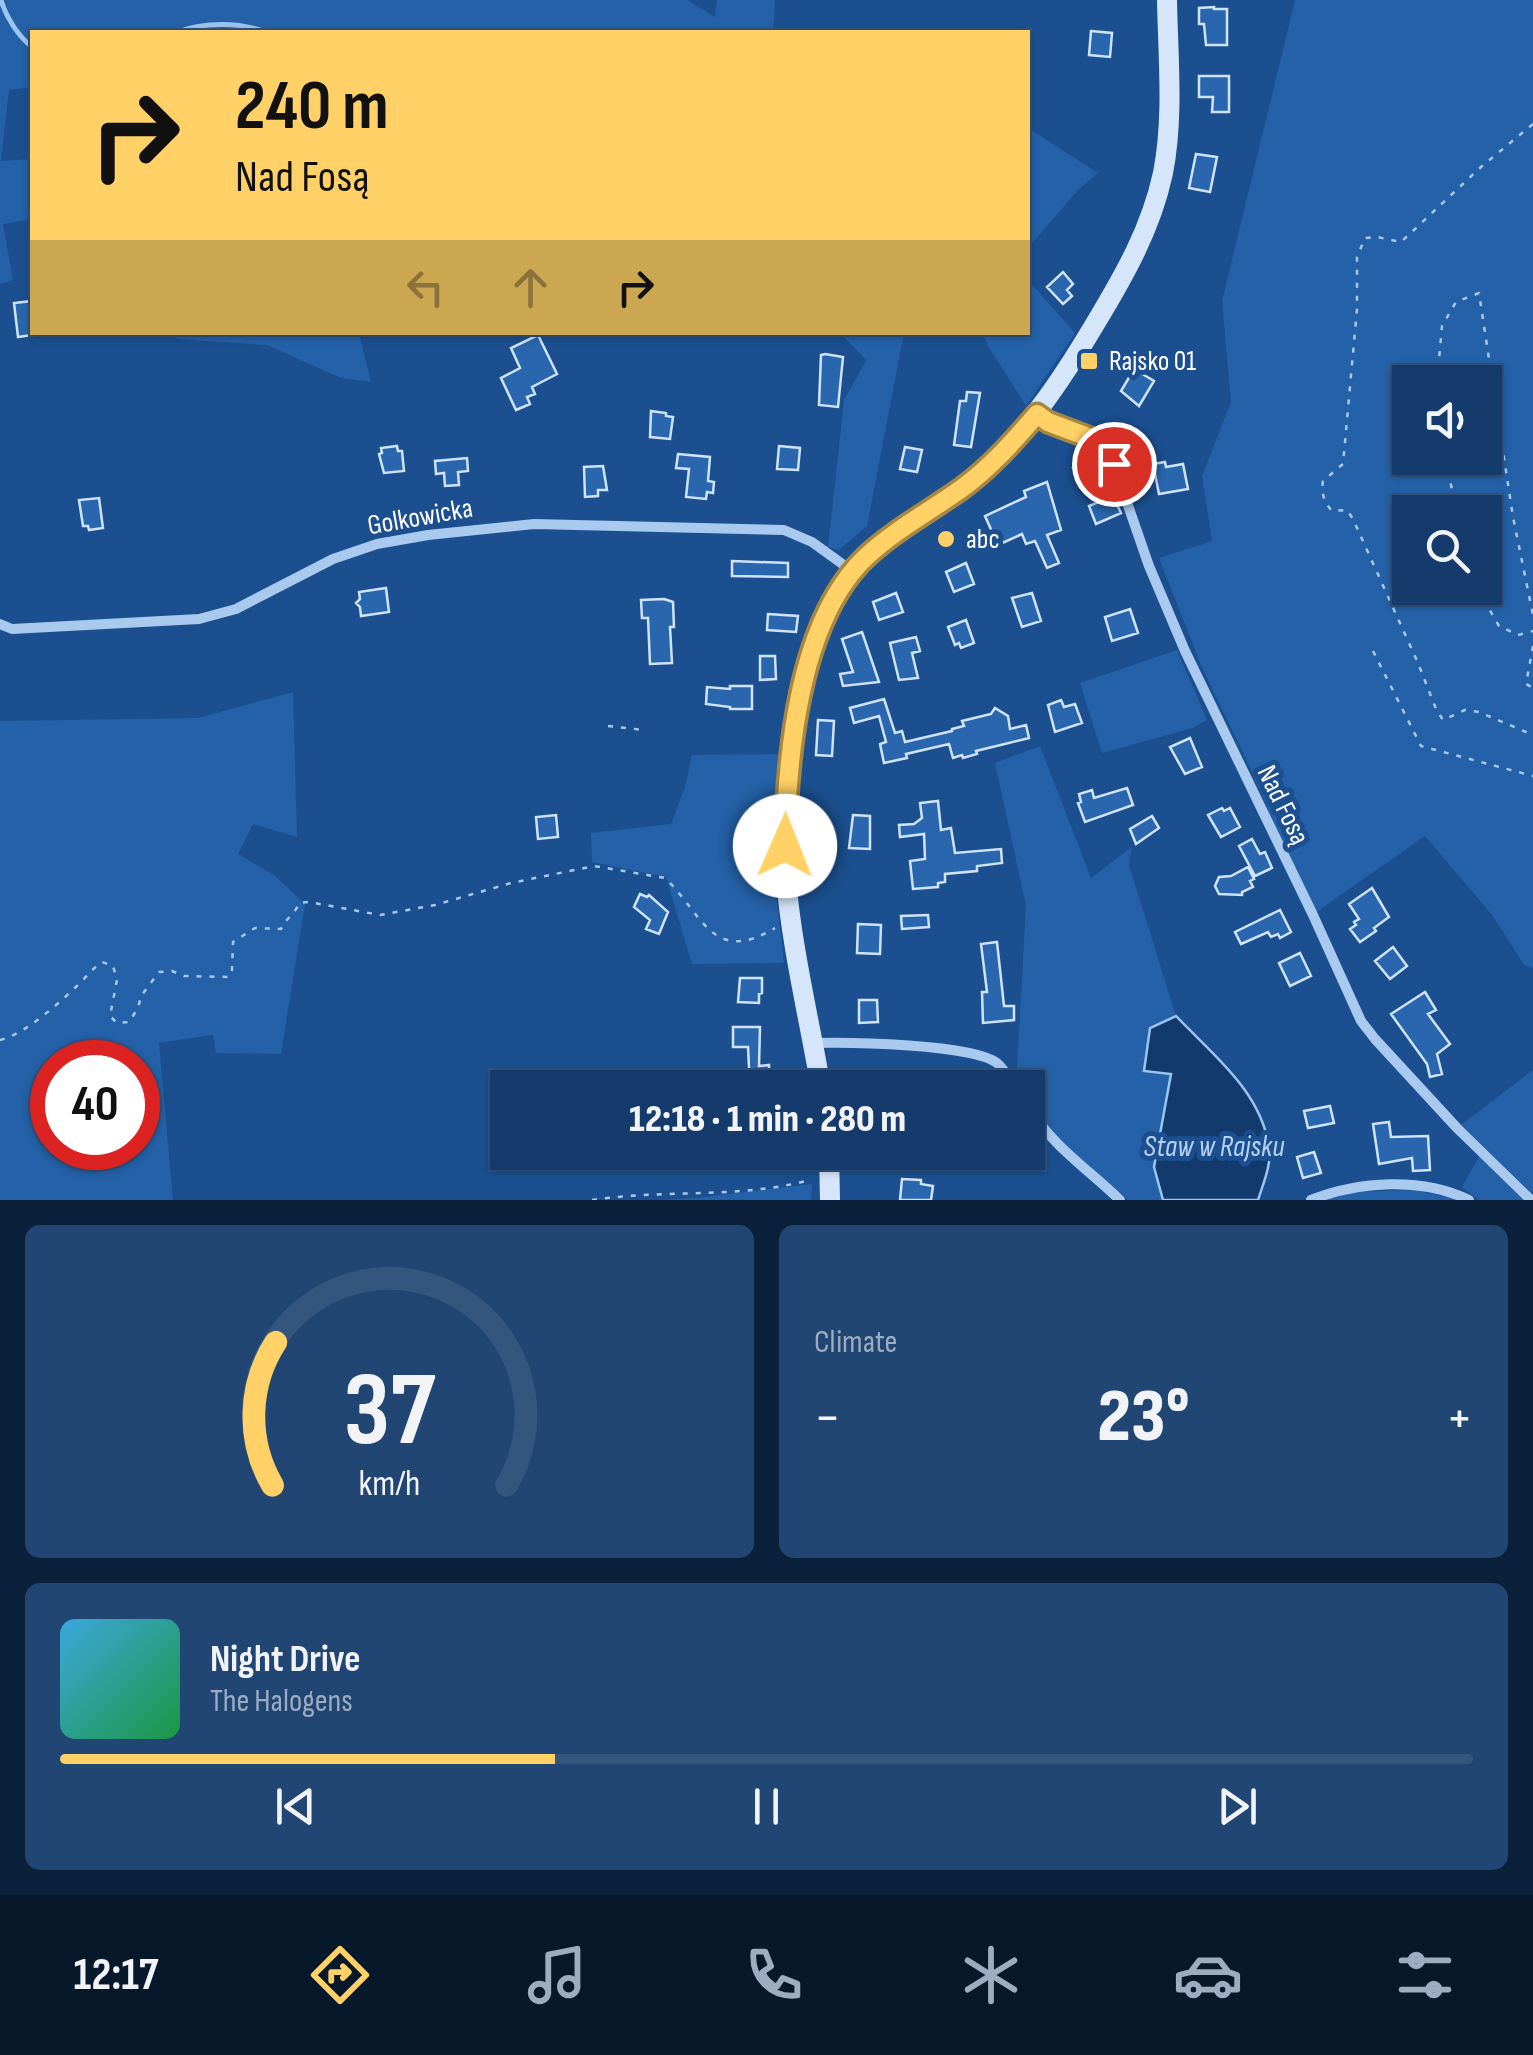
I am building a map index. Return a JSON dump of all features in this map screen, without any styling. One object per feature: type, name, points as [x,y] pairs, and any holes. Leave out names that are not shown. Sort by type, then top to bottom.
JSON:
[{"type":"street","points":[[818,1070],[791,922],[785,846],[786,784],[793,740],[802,691],[823,621],[835,595],[875,548],[994,462],[1037,414],[1122,279],[1142,240],[1163,171],[1168,136],[1168,0]]},
{"type":"street","name":"Nad Fosą","points":[[1037,414],[1093,439],[1114,464],[1149,566],[1185,652],[1361,1021],[1469,1140],[1531,1200]]},
{"type":"street","name":"Golkowicka","points":[[0,624],[12,629],[199,619],[236,610],[333,559],[376,544],[534,524],[784,530],[812,542],[852,572]]},
{"type":"street","points":[[813,1043],[890,1044],[962,1052],[996,1062],[1002,1070]]},
{"type":"street","points":[[1045,1129],[1069,1156],[1120,1200]]},
{"type":"street","points":[[830,1170],[830,1200]]},
{"type":"street","points":[[1312,1200],[1339,1189],[1415,1185],[1454,1192],[1469,1200]]},
{"type":"path","points":[[1533,124],[1481,166],[1401,242],[1365,238],[1357,256],[1357,309],[1342,464],[1323,481],[1322,489],[1325,503],[1332,511],[1347,510],[1353,519],[1436,710],[1444,720],[1465,710],[1479,712],[1533,735]]},
{"type":"path","points":[[1439,365],[1442,326],[1456,302],[1479,294],[1490,365]]},
{"type":"path","points":[[1502,446],[1533,615]]},
{"type":"path","points":[[1485,605],[1499,626],[1518,635],[1533,631]]},
{"type":"path","points":[[1533,646],[1526,684],[1533,688]]},
{"type":"path","points":[[1373,652],[1421,746],[1533,776]]},
{"type":"path","points":[[608,726],[644,730]]},
{"type":"path","points":[[0,1040],[40,1018],[102,962],[112,966],[117,980],[110,1016],[117,1022],[129,1022],[141,996],[159,972],[229,978],[233,942],[254,928],[281,928],[299,903],[380,915],[594,866],[665,878],[696,917],[730,942],[758,938],[791,922]]},
{"type":"path","points":[[592,1200],[760,1188],[806,1181],[821,1170]]},
{"type":"shaded area","points":[[0,0],[687,0],[715,17],[717,0],[775,0],[773,30],[30,30],[30,87],[9,90],[1,161],[30,159],[30,219],[3,224],[13,280],[0,284]]},
{"type":"shaded area","points":[[1295,0],[1533,0],[1533,968],[1524,965],[1493,916],[1425,836],[1315,913],[1203,670],[1159,558],[1212,541],[1202,476],[1231,402],[1222,301]]},
{"type":"shaded area","points":[[1030,129],[1098,173],[1030,246]]},
{"type":"shaded area","points":[[1030,282],[1075,333],[1026,406],[983,335],[1030,335]]},
{"type":"shaded area","points":[[177,335],[359,335],[371,382],[341,378],[267,345],[177,339]]},
{"type":"shaded area","points":[[842,335],[904,335],[867,526],[839,550],[828,547],[844,400],[866,360]]},
{"type":"shaded area","points":[[1177,650],[1207,720],[1193,728],[1102,753],[1080,683]]},
{"type":"shaded area","points":[[293,692],[297,837],[253,824],[238,854],[274,875],[305,904],[281,1054],[216,1053],[213,1035],[160,1043],[30,1040],[30,1170],[160,1170],[160,1054],[173,1200],[0,1200],[0,721],[198,718]]},
{"type":"shaded area","points":[[1040,746],[1091,878],[1132,847],[1129,865],[1176,1016],[1150,1028],[1145,1071],[1171,1074],[1154,1167],[1163,1200],[1128,1200],[1045,1123],[1045,1070],[1015,1070],[1026,906],[995,763]]},
{"type":"shaded area","points":[[778,754],[771,849],[784,963],[692,964],[666,877],[592,862],[591,833],[671,824],[692,755]]},
{"type":"shaded area","points":[[1533,1070],[1533,1194],[1461,1125]]},
{"type":"shaded area","points":[[1480,1155],[1527,1200],[1479,1200],[1462,1187]]},
{"type":"shaded area","points":[[812,1184],[811,1200],[660,1200],[696,1198]]},
{"type":"shaded area","points":[[1415,1190],[1457,1200],[1324,1200],[1353,1192]]},
{"type":"water","name":"Staw w Rajsku","points":[[1176,1016],[1233,1075],[1256,1108],[1270,1154],[1258,1200],[1163,1200],[1154,1167],[1171,1074],[1144,1071],[1150,1028]]},
{"type":"building","points":[[1199,8],[1227,9],[1227,45],[1206,45]]},
{"type":"building","points":[[1091,31],[1112,33],[1110,57],[1089,55]]},
{"type":"building","points":[[1199,76],[1229,76],[1229,112],[1212,112],[1213,97],[1199,97]]},
{"type":"building","points":[[1196,154],[1217,157],[1210,192],[1189,188]]},
{"type":"building","points":[[1063,272],[1073,284],[1067,290],[1072,296],[1063,304],[1047,287]]},
{"type":"building","points":[[30,301],[32,335],[18,337],[14,303]]},
{"type":"building","points":[[538,335],[557,374],[532,387],[535,394],[527,397],[530,404],[516,410],[501,378],[520,368],[511,348]]},
{"type":"building","points":[[821,355],[843,357],[838,407],[819,405]]},
{"type":"building","points":[[1134,369],[1154,381],[1139,406],[1121,391]]},
{"type":"building","points":[[967,392],[980,393],[971,447],[954,445],[960,401],[966,401]]},
{"type":"building","points":[[651,411],[673,417],[670,439],[650,437]]},
{"type":"building","points":[[397,446],[402,451],[404,471],[384,473],[381,448]]},
{"type":"building","points":[[779,446],[800,448],[798,470],[777,469]]},
{"type":"building","points":[[905,447],[922,450],[917,472],[900,469]]},
{"type":"building","points":[[678,454],[710,457],[708,481],[714,482],[713,493],[707,492],[706,499],[686,497],[689,469],[676,468]]},
{"type":"building","points":[[467,458],[468,471],[458,472],[459,485],[445,486],[444,473],[436,474],[435,461]]},
{"type":"building","points":[[1090,461],[1096,478],[1080,485],[1073,468]]},
{"type":"building","points":[[1165,462],[1166,467],[1183,464],[1188,489],[1159,494],[1153,464]]},
{"type":"building","points":[[603,466],[607,490],[585,497],[584,467]]},
{"type":"building","points":[[1047,482],[1061,530],[1047,535],[1059,563],[1047,568],[1035,541],[1026,544],[1022,534],[998,545],[985,516],[1026,497],[1024,491]]},
{"type":"building","points":[[1113,496],[1121,513],[1096,524],[1089,506]]},
{"type":"building","points":[[99,498],[103,528],[89,530],[83,526],[79,500]]},
{"type":"building","points":[[732,561],[788,563],[788,577],[732,576]]},
{"type":"building","points":[[966,563],[974,584],[954,592],[946,572]]},
{"type":"building","points":[[386,588],[389,612],[361,616],[356,603],[359,592]]},
{"type":"building","points":[[896,593],[903,612],[879,620],[873,602]]},
{"type":"building","points":[[1032,593],[1041,621],[1022,627],[1012,598]]},
{"type":"building","points":[[641,600],[673,602],[672,663],[650,664],[648,618],[642,618]]},
{"type":"building","points":[[1130,609],[1138,633],[1112,641],[1105,617]]},
{"type":"building","points":[[768,614],[798,616],[796,632],[767,630]]},
{"type":"building","points":[[966,620],[974,643],[961,648],[959,643],[955,645],[948,627]]},
{"type":"building","points":[[862,632],[879,682],[843,686],[840,674],[853,672],[842,639]]},
{"type":"building","points":[[916,637],[920,651],[912,653],[918,678],[899,680],[890,643]]},
{"type":"building","points":[[760,656],[775,656],[776,679],[760,680]]},
{"type":"building","points":[[752,686],[752,709],[706,704],[707,687]]},
{"type":"building","points":[[884,699],[895,733],[902,731],[905,742],[952,731],[964,726],[962,721],[991,714],[995,708],[1008,716],[1010,729],[1026,725],[1029,738],[963,758],[953,758],[949,744],[884,763],[880,744],[886,742],[879,716],[854,723],[850,708]]},
{"type":"building","points":[[1061,700],[1064,707],[1075,704],[1082,723],[1055,732],[1048,705]]},
{"type":"building","points":[[818,720],[834,721],[832,756],[816,755]]},
{"type":"building","points":[[1190,738],[1202,767],[1185,774],[1170,747]]},
{"type":"building","points":[[1127,788],[1133,805],[1085,822],[1079,794],[1092,790],[1094,798]]},
{"type":"building","points":[[938,801],[941,830],[951,828],[955,853],[1001,849],[1002,863],[977,866],[977,871],[945,874],[945,882],[938,883],[938,887],[913,889],[910,861],[925,859],[924,834],[900,837],[899,825],[914,824],[922,818],[920,803]]},
{"type":"building","points":[[1230,808],[1240,827],[1221,837],[1208,815]]},
{"type":"building","points":[[556,815],[558,837],[538,839],[536,817]]},
{"type":"building","points":[[853,815],[870,816],[870,849],[849,848]]},
{"type":"building","points":[[1152,816],[1159,828],[1136,844],[1130,829]]},
{"type":"building","points":[[1252,839],[1260,854],[1265,852],[1272,868],[1255,876],[1239,846]]},
{"type":"building","points":[[1248,867],[1253,887],[1242,895],[1219,894],[1215,886],[1219,877]]},
{"type":"building","points":[[1372,888],[1389,917],[1360,942],[1350,929],[1359,919],[1349,904]]},
{"type":"building","points":[[640,894],[649,895],[668,912],[659,934],[646,929],[650,920],[634,907]]},
{"type":"building","points":[[1280,910],[1291,932],[1280,938],[1278,934],[1271,937],[1268,932],[1241,944],[1235,932]]},
{"type":"building","points":[[928,915],[929,927],[902,929],[901,916]]},
{"type":"building","points":[[858,924],[881,925],[880,954],[857,953]]},
{"type":"building","points":[[997,942],[1004,1006],[1014,1006],[1014,1020],[983,1023],[982,992],[987,992],[981,944]]},
{"type":"building","points":[[1393,947],[1407,966],[1390,979],[1375,961]]},
{"type":"building","points":[[1300,953],[1311,976],[1290,986],[1279,963]]},
{"type":"building","points":[[740,978],[762,978],[759,1003],[738,1002]]},
{"type":"building","points":[[1425,992],[1436,1010],[1428,1014],[1450,1044],[1437,1054],[1442,1074],[1430,1077],[1427,1064],[1391,1014]]},
{"type":"building","points":[[859,1000],[877,1000],[878,1022],[859,1023]]},
{"type":"building","points":[[733,1027],[760,1027],[759,1066],[769,1065],[769,1070],[749,1070],[748,1047],[733,1047]]},
{"type":"building","points":[[1330,1106],[1334,1123],[1308,1128],[1304,1111]]},
{"type":"building","points":[[1389,1122],[1391,1137],[1428,1136],[1430,1170],[1413,1171],[1412,1158],[1379,1164],[1373,1124]]},
{"type":"building","points":[[1314,1152],[1321,1173],[1303,1178],[1297,1157]]},
{"type":"building","points":[[902,1179],[921,1180],[921,1184],[933,1186],[931,1200],[900,1200]]},
{"type":"waterway","points":[[1,0],[13,26],[30,45]]},
{"type":"waterway","points":[[184,30],[221,24],[259,30]]},
{"type":"place","name":"Rajsko 01","points":[[1089,361]]},
{"type":"place","name":"abc","points":[[946,539]]},
{"type":"route","points":[[785,846],[786,784],[802,691],[835,595],[863,559],[994,462],[1037,414],[1093,439],[1114,464]]}]
